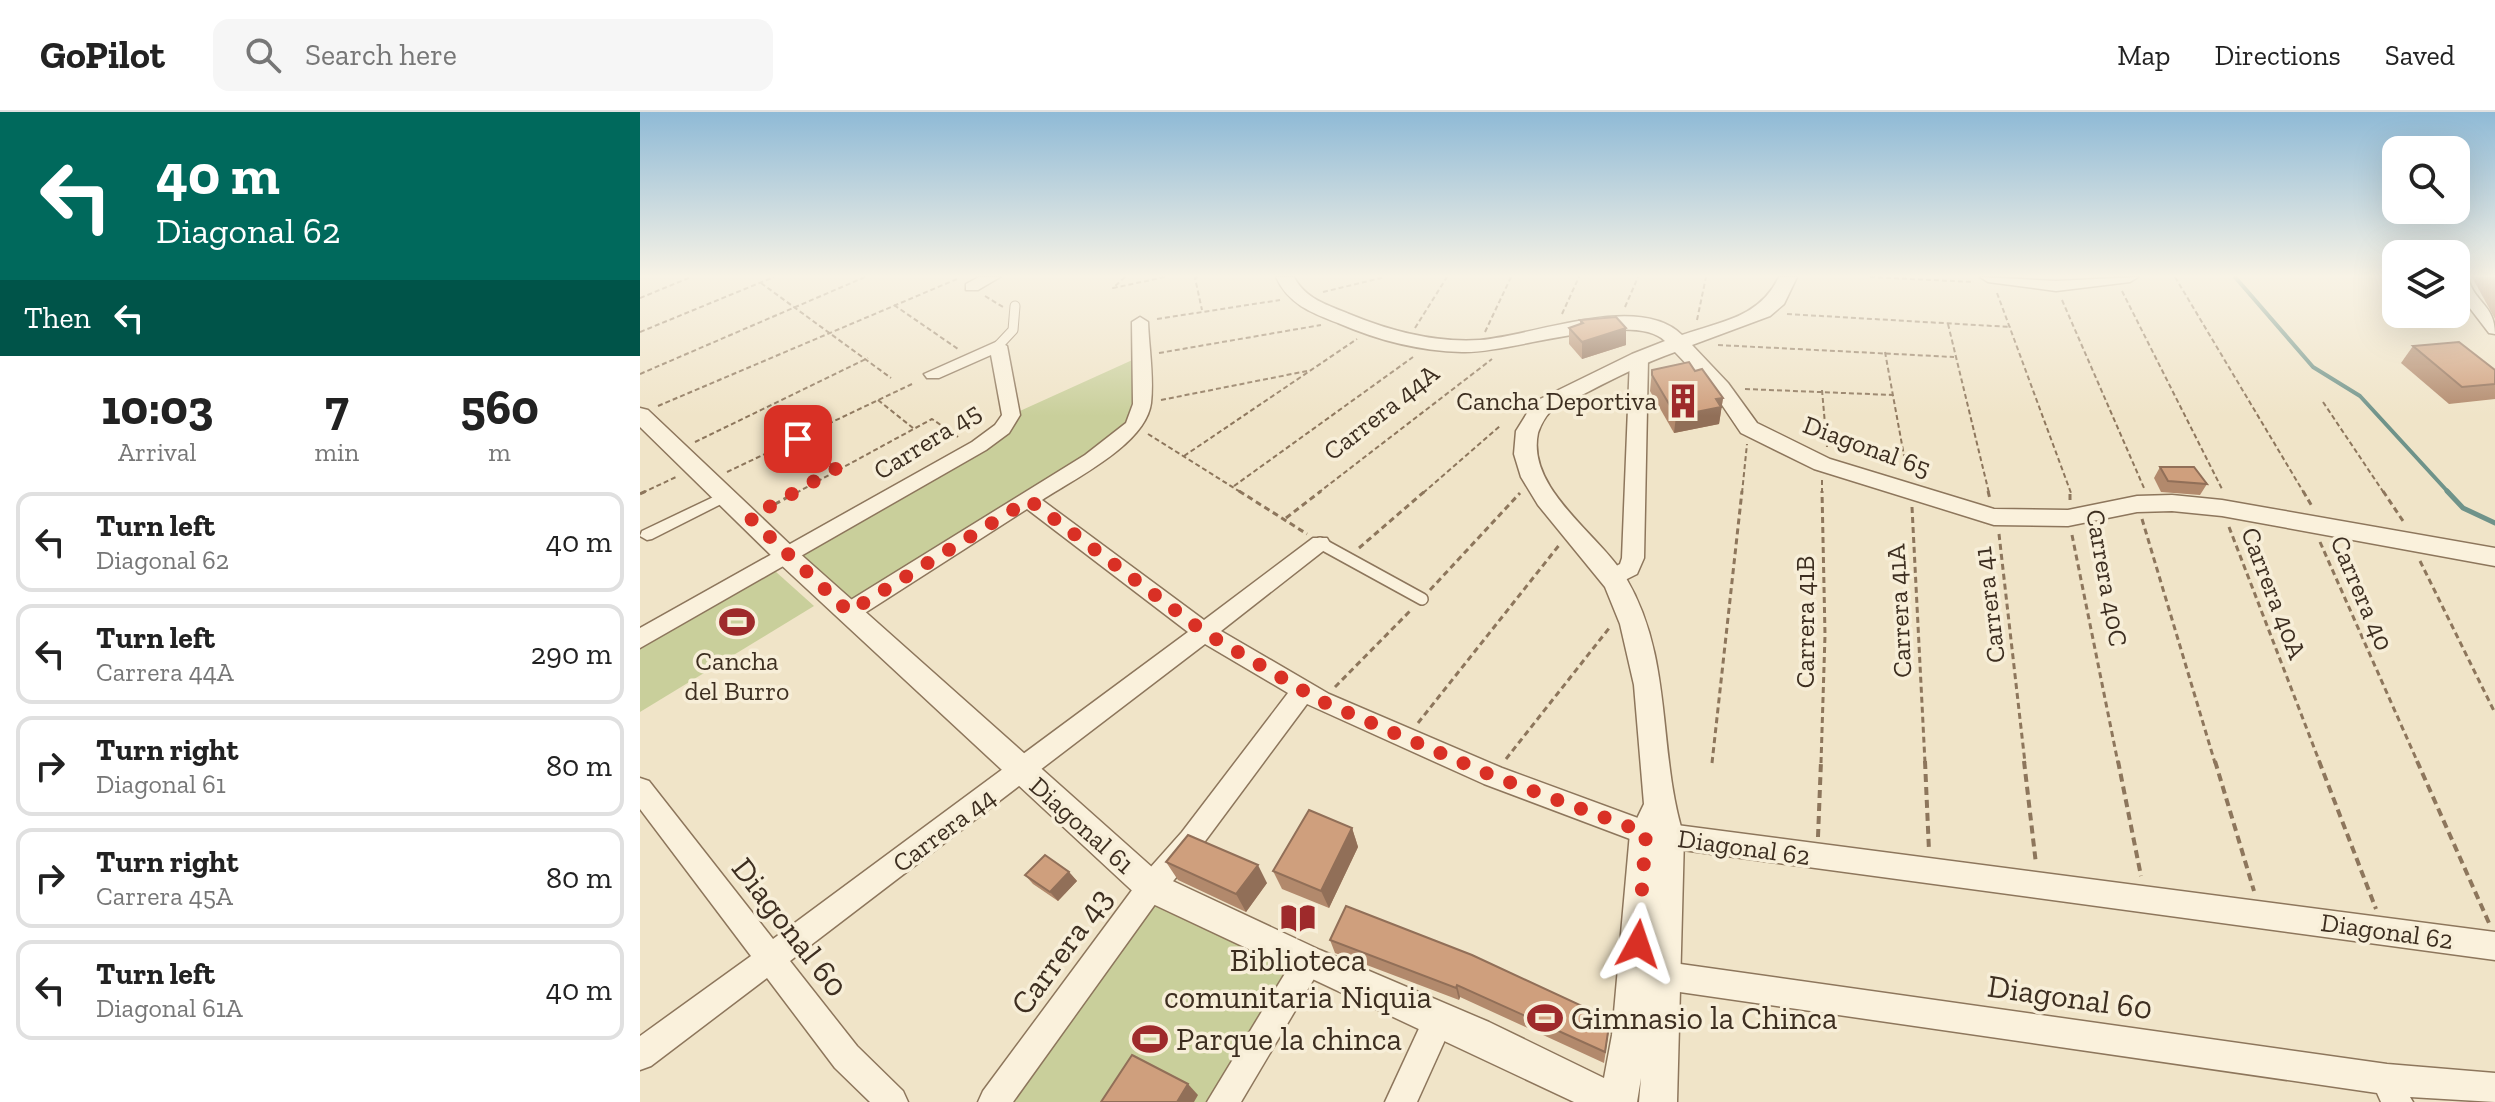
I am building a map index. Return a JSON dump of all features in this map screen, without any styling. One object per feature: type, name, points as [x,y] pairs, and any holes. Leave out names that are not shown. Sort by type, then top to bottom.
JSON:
[{"type":"street","points":[[849,612],[1092,459],[1134,426],[1142,404],[1140,323]]},
{"type":"street","name":"Diagonal 65","points":[[1355,323],[1434,342],[1480,346],[1608,323]]},
{"type":"street","name":"Diagonal 65","points":[[1635,323],[1663,327],[1685,342],[1749,428],[1822,464],[1994,517],[2068,518],[2144,503],[2222,508],[2495,557]]},
{"type":"street","points":[[1658,1102],[1649,974],[1657,826],[1650,695],[1628,605],[1613,578],[1532,481],[1524,439],[1530,420],[1542,407],[1639,358],[1734,323]]},
{"type":"street","points":[[933,374],[998,346]]},
{"type":"street","name":"Carrera 45","points":[[640,639],[788,557],[979,446],[1002,429],[1011,415],[998,346]]},
{"type":"street","points":[[1613,578],[1629,569],[1633,558],[1639,358]]},
{"type":"street","name":"Diagonal 61","points":[[645,416],[788,557],[1151,887],[1616,1102]]},
{"type":"street","points":[[647,535],[702,474]]},
{"type":"street","name":"Diagonal 62","points":[[1029,500],[1204,632],[1321,701],[1493,776],[1657,826],[1818,856],[2495,946]]},
{"type":"street","name":"Carrera 44","points":[[640,1055],[1023,771],[1320,543]]},
{"type":"street","name":"Carrera 43","points":[[994,1102],[1151,887],[1191,840],[1304,690]]},
{"type":"street","name":"Diagonal 60","points":[[640,789],[846,1057],[892,1102]]},
{"type":"street","points":[[1223,1102],[1308,962]]},
{"type":"street","points":[[1616,1102],[1630,1035],[1649,974]]},
{"type":"street","name":"Diagonal 60","points":[[1649,974],[2392,1091],[2495,1089]]},
{"type":"street","points":[[1401,1102],[1439,1020]]},
{"type":"lane","points":[[998,346],[1013,330],[1014,323]]},
{"type":"lane","points":[[1320,543],[1422,599]]},
{"type":"path","points":[[640,332],[662,323]]},
{"type":"path","points":[[640,374],[757,323]]},
{"type":"path","points":[[819,323],[891,378]]},
{"type":"path","points":[[645,416],[849,323]]},
{"type":"path","points":[[920,323],[958,349]]},
{"type":"path","points":[[1139,357],[1328,323]]},
{"type":"path","points":[[1408,337],[1417,323]]},
{"type":"path","points":[[1480,346],[1490,323]]},
{"type":"path","points":[[1561,323],[1571,331]]},
{"type":"path","points":[[1691,323],[1685,342],[1727,347],[1956,357]]},
{"type":"path","points":[[1936,323],[2012,327]]},
{"type":"path","name":"Carrera 40C","points":[[2010,323],[2071,493],[2068,518],[2146,900]]},
{"type":"path","points":[[2071,323],[2144,503],[2261,915]]},
{"type":"path","name":"Carrera 40A","points":[[2144,323],[2227,498],[2222,508],[2384,929]]},
{"type":"path","name":"Carrera 40","points":[[2203,323],[2313,507],[2315,526],[2327,560],[2495,936]]},
{"type":"path","name":"Carrera 41","points":[[1948,324],[1994,517],[2038,886]]},
{"type":"path","points":[[1184,456],[1372,329]]},
{"type":"path","points":[[1234,486],[1434,342]]},
{"type":"path","name":"Carrera 44A","points":[[1286,518],[1493,357],[1505,343]]},
{"type":"path","name":"Carrera 41A","points":[[1885,352],[1911,493],[1930,871]]},
{"type":"path","points":[[702,474],[868,358]]},
{"type":"path","points":[[1142,404],[1309,370]]},
{"type":"path","points":[[640,494],[798,439],[912,384]]},
{"type":"path","points":[[1721,388],[1893,395]]},
{"type":"path","name":"Carrera 41B","points":[[1818,856],[1825,635],[1822,464],[1828,458],[1822,390]]},
{"type":"path","points":[[878,400],[914,429]]},
{"type":"path","points":[[750,518],[932,419],[958,437]]},
{"type":"path","points":[[1347,558],[1501,425]]},
{"type":"path","points":[[1134,426],[1286,518],[1320,543]]},
{"type":"path","points":[[1712,763],[1749,428]]},
{"type":"path","points":[[798,439],[837,468]]},
{"type":"path","points":[[1406,738],[1572,529]]},
{"type":"path","points":[[1493,776],[1628,605]]},
{"type":"green space","points":[[1139,357],[1134,426],[849,612],[788,557],[979,446],[1011,415]]},
{"type":"green space","name":"Cancha del Burro","points":[[775,571],[814,606],[640,712],[640,648]]},
{"type":"green space","name":"Parque la chinca","points":[[1148,903],[1298,968],[1211,1102],[1002,1102]]},
{"type":"building","points":[[1582,323],[1622,323],[1626,328],[1582,342],[1569,328]]},
{"type":"building","points":[[2459,342],[2495,370],[2495,384],[2462,387],[2413,346]]},
{"type":"building","points":[[1689,362],[1695,371],[1702,369],[1723,398],[1716,399],[1721,407],[1676,416],[1652,370]]},
{"type":"building","points":[[2160,467],[2194,467],[2207,484],[2168,481]]},
{"type":"building","points":[[1309,810],[1352,828],[1321,891],[1273,871]]},
{"type":"building","points":[[1188,835],[1258,865],[1236,894],[1166,862]]},
{"type":"building","points":[[1045,855],[1069,872],[1050,892],[1025,875]]},
{"type":"building","points":[[1346,906],[1472,955],[1610,1019],[1605,1052],[1457,985],[1456,988],[1330,940]]},
{"type":"building","points":[[1132,1055],[1188,1084],[1177,1102],[1101,1102]]},
{"type":"waterway","points":[[2275,323],[2313,367],[2360,396],[2449,493]]},
{"type":"waterway","points":[[2447,491],[2463,508],[2495,523]]},
{"type":"place","name":"Cancha Deportiva","points":[[1683,401]]},
{"type":"place","name":"Cancha del Burro","points":[[737,622]]},
{"type":"place","name":"Biblioteca comunitaria Niquia","points":[[1298,918]]},
{"type":"place","name":"Gimnasio la Chinca","points":[[1545,1018]]},
{"type":"place","name":"Parque la chinca","points":[[1150,1039]]},
{"type":"route","points":[[798,439],[837,468],[750,518],[849,612],[1029,500],[1204,632],[1274,676],[1321,701],[1493,776],[1646,833],[1638,944]]}]
